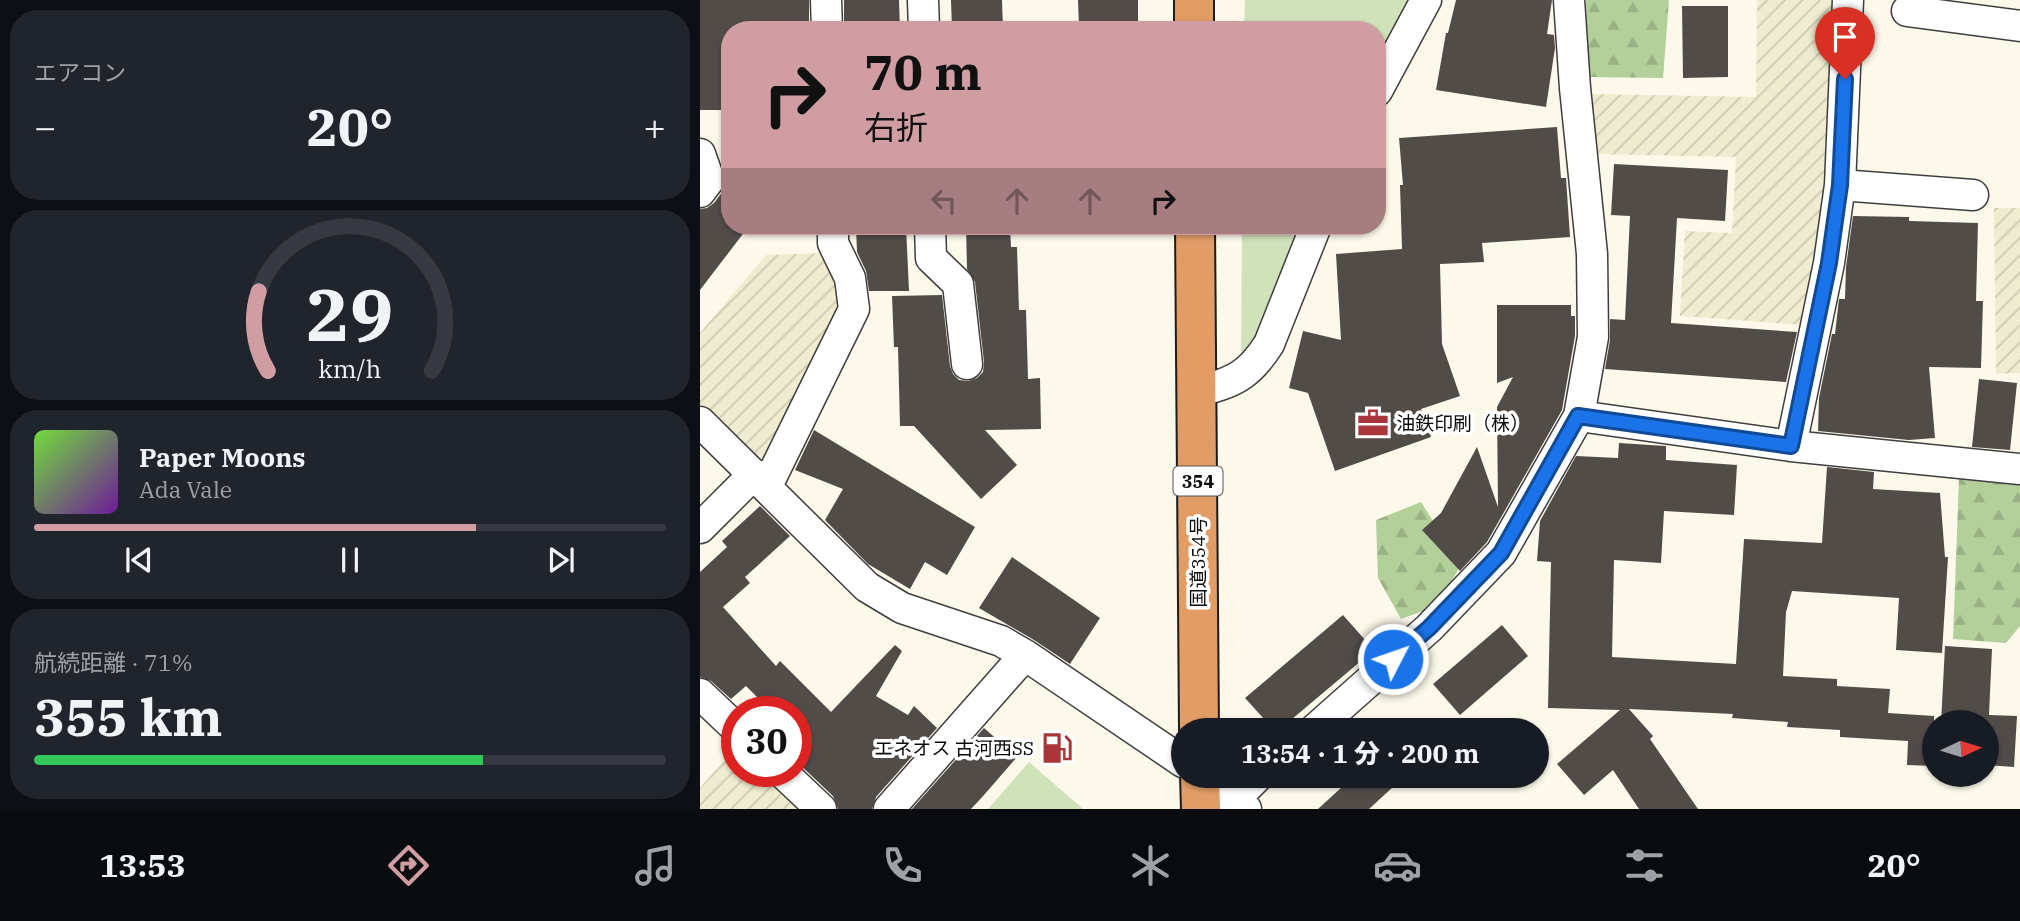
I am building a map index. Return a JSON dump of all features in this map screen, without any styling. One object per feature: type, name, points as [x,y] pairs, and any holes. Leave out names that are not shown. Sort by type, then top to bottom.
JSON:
[{"type":"highway","points":[[1194,0],[1194,21]]},
{"type":"highway","name":"国道354号","points":[[1195,235],[1199,718]]},
{"type":"street","points":[[826,0],[827,21]]},
{"type":"street","points":[[923,0],[924,21]]},
{"type":"street","points":[[1386,73],[1426,0]]},
{"type":"street","points":[[1328,718],[1429,628],[1501,553],[1578,416],[1594,337],[1592,254],[1574,88],[1569,0]]},
{"type":"street","points":[[1791,446],[1829,263],[1840,185],[1848,0]]},
{"type":"street","points":[[1907,11],[2020,26]]},
{"type":"street","points":[[700,154],[709,180],[700,192]]},
{"type":"street","points":[[1840,185],[1973,195]]},
{"type":"street","points":[[700,528],[760,480],[854,309],[850,278],[833,243],[833,235]]},
{"type":"street","points":[[930,235],[931,258],[958,284],[967,363]]},
{"type":"street","points":[[1197,392],[1233,382],[1259,360],[1269,344],[1312,235]]},
{"type":"street","points":[[1578,416],[1791,446],[2020,468]]},
{"type":"street","points":[[700,422],[866,587],[902,608],[1000,641],[1171,754]]},
{"type":"street","points":[[888,809],[1025,655]]},
{"type":"street","points":[[700,694],[721,714]]},
{"type":"street","points":[[798,787],[821,809]]},
{"type":"street","points":[[1216,799],[1236,788]]},
{"type":"shaded area","points":[[1757,0],[1837,0],[1832,183],[1806,325],[1680,316],[1685,231],[1732,233],[1736,157],[1592,154],[1591,94],[1756,97]]},
{"type":"shaded area","points":[[1994,208],[2020,208],[2020,373],[1996,374]]},
{"type":"shaded area","points":[[824,253],[846,309],[765,475],[700,403],[700,333],[766,255]]},
{"type":"shaded area","points":[[721,764],[721,787],[779,787],[805,809],[700,809],[700,788]]},
{"type":"green space","points":[[1245,0],[1426,0],[1386,82],[1386,21],[1244,21]]},
{"type":"green space","points":[[1586,0],[1669,0],[1663,78],[1587,77]]},
{"type":"green space","points":[[1242,235],[1311,235],[1259,340],[1241,365]]},
{"type":"green space","points":[[1959,478],[2020,479],[2020,626],[2006,643],[1953,639]]},
{"type":"green space","points":[[1421,502],[1461,565],[1437,606],[1401,619],[1378,578],[1376,520]]},
{"type":"green space","points":[[1029,762],[1083,809],[988,809]]},
{"type":"building","points":[[700,0],[809,0],[809,21],[721,21],[721,110],[700,110]]},
{"type":"building","points":[[844,0],[899,0],[900,21],[844,21]]},
{"type":"building","points":[[951,0],[1002,0],[1003,21],[952,21]]},
{"type":"building","points":[[1078,0],[1138,0],[1138,21],[1079,21]]},
{"type":"building","points":[[1456,0],[1552,0],[1547,34],[1554,35],[1555,48],[1546,107],[1436,90],[1446,33]]},
{"type":"building","points":[[1682,6],[1728,6],[1728,77],[1683,78]]},
{"type":"building","points":[[1557,127],[1561,178],[1566,178],[1570,237],[1482,243],[1484,262],[1440,264],[1442,344],[1460,396],[1421,409],[1431,437],[1335,471],[1308,393],[1289,388],[1303,331],[1341,340],[1336,254],[1402,249],[1400,185],[1403,185],[1399,138]]},
{"type":"building","points":[[1614,164],[1728,170],[1725,221],[1677,218],[1671,323],[1797,332],[1786,382],[1605,369],[1610,319],[1625,320],[1630,216],[1611,215]]},
{"type":"building","points":[[721,194],[721,235],[742,235],[700,290],[700,209],[714,203]]},
{"type":"building","points":[[1853,216],[1909,217],[1909,221],[1978,223],[1976,301],[1983,301],[1981,368],[1929,367],[1935,438],[1909,440],[1818,431],[1819,398],[1832,334],[1835,334],[1839,299],[1845,299]]},
{"type":"building","points":[[856,235],[906,235],[909,291],[869,291],[866,271],[857,252]]},
{"type":"building","points":[[966,235],[1010,235],[1011,247],[1017,247],[1019,310],[1026,310],[1028,379],[1040,378],[1041,429],[985,430],[1017,465],[981,499],[914,426],[900,426],[898,347],[894,347],[892,296],[942,295],[953,374],[959,380],[968,381],[983,372],[975,282],[967,269]]},
{"type":"building","points":[[1497,305],[1571,305],[1571,316],[1575,316],[1575,336],[1562,410],[1487,542],[1460,571],[1422,530],[1441,513],[1477,447],[1498,507],[1497,407],[1513,377],[1497,383]]},
{"type":"building","points":[[1979,379],[2017,383],[2010,450],[1972,447]]},
{"type":"building","points":[[814,430],[975,527],[947,575],[925,562],[910,589],[868,564],[825,520],[843,489],[795,470]]},
{"type":"building","points":[[1619,443],[1666,446],[1666,460],[1737,465],[1734,515],[1664,511],[1661,563],[1614,560],[1612,657],[1736,664],[1744,539],[1822,543],[1827,467],[1874,472],[1873,489],[1940,493],[1945,557],[1948,557],[1942,653],[1896,650],[1899,598],[1792,591],[1786,612],[1783,676],[1837,679],[1837,686],[1890,689],[1888,713],[1922,715],[1922,766],[1907,765],[1908,741],[1840,737],[1840,730],[1787,727],[1788,722],[1732,718],[1733,714],[1629,709],[1653,736],[1650,739],[1698,809],[1639,809],[1613,770],[1584,795],[1557,764],[1620,710],[1548,708],[1551,562],[1537,561],[1540,521],[1576,456],[1618,458]]},
{"type":"building","points":[[760,506],[790,536],[745,577],[750,583],[723,607],[776,666],[780,661],[831,712],[895,645],[902,651],[876,696],[908,715],[914,706],[937,728],[876,797],[872,809],[838,809],[833,796],[812,776],[812,696],[756,696],[746,686],[734,696],[728,696],[711,681],[700,677],[700,572],[727,547],[722,541]]},
{"type":"building","points":[[1012,557],[1100,618],[1070,664],[979,608]]},
{"type":"building","points":[[1343,615],[1374,650],[1293,718],[1263,718],[1245,698]]},
{"type":"building","points":[[1502,625],[1528,656],[1460,715],[1433,684]]},
{"type":"building","points":[[1945,646],[1992,649],[1989,710],[1942,710]]},
{"type":"building","points":[[1999,715],[2017,716],[2014,767],[1999,766]]},
{"type":"building","points":[[984,728],[1017,757],[984,795],[971,809],[912,809]]},
{"type":"building","points":[[1341,788],[1392,788],[1369,809],[1318,809]]},
{"type":"place","name":"油鉄印刷（株）","points":[[1373,423]]},
{"type":"place","name":"エネオス 古河西SS","points":[[1057,748]]},
{"type":"route","points":[[1393,659],[1429,628],[1501,553],[1578,416],[1791,446],[1829,263],[1840,185],[1845,79]]}]
